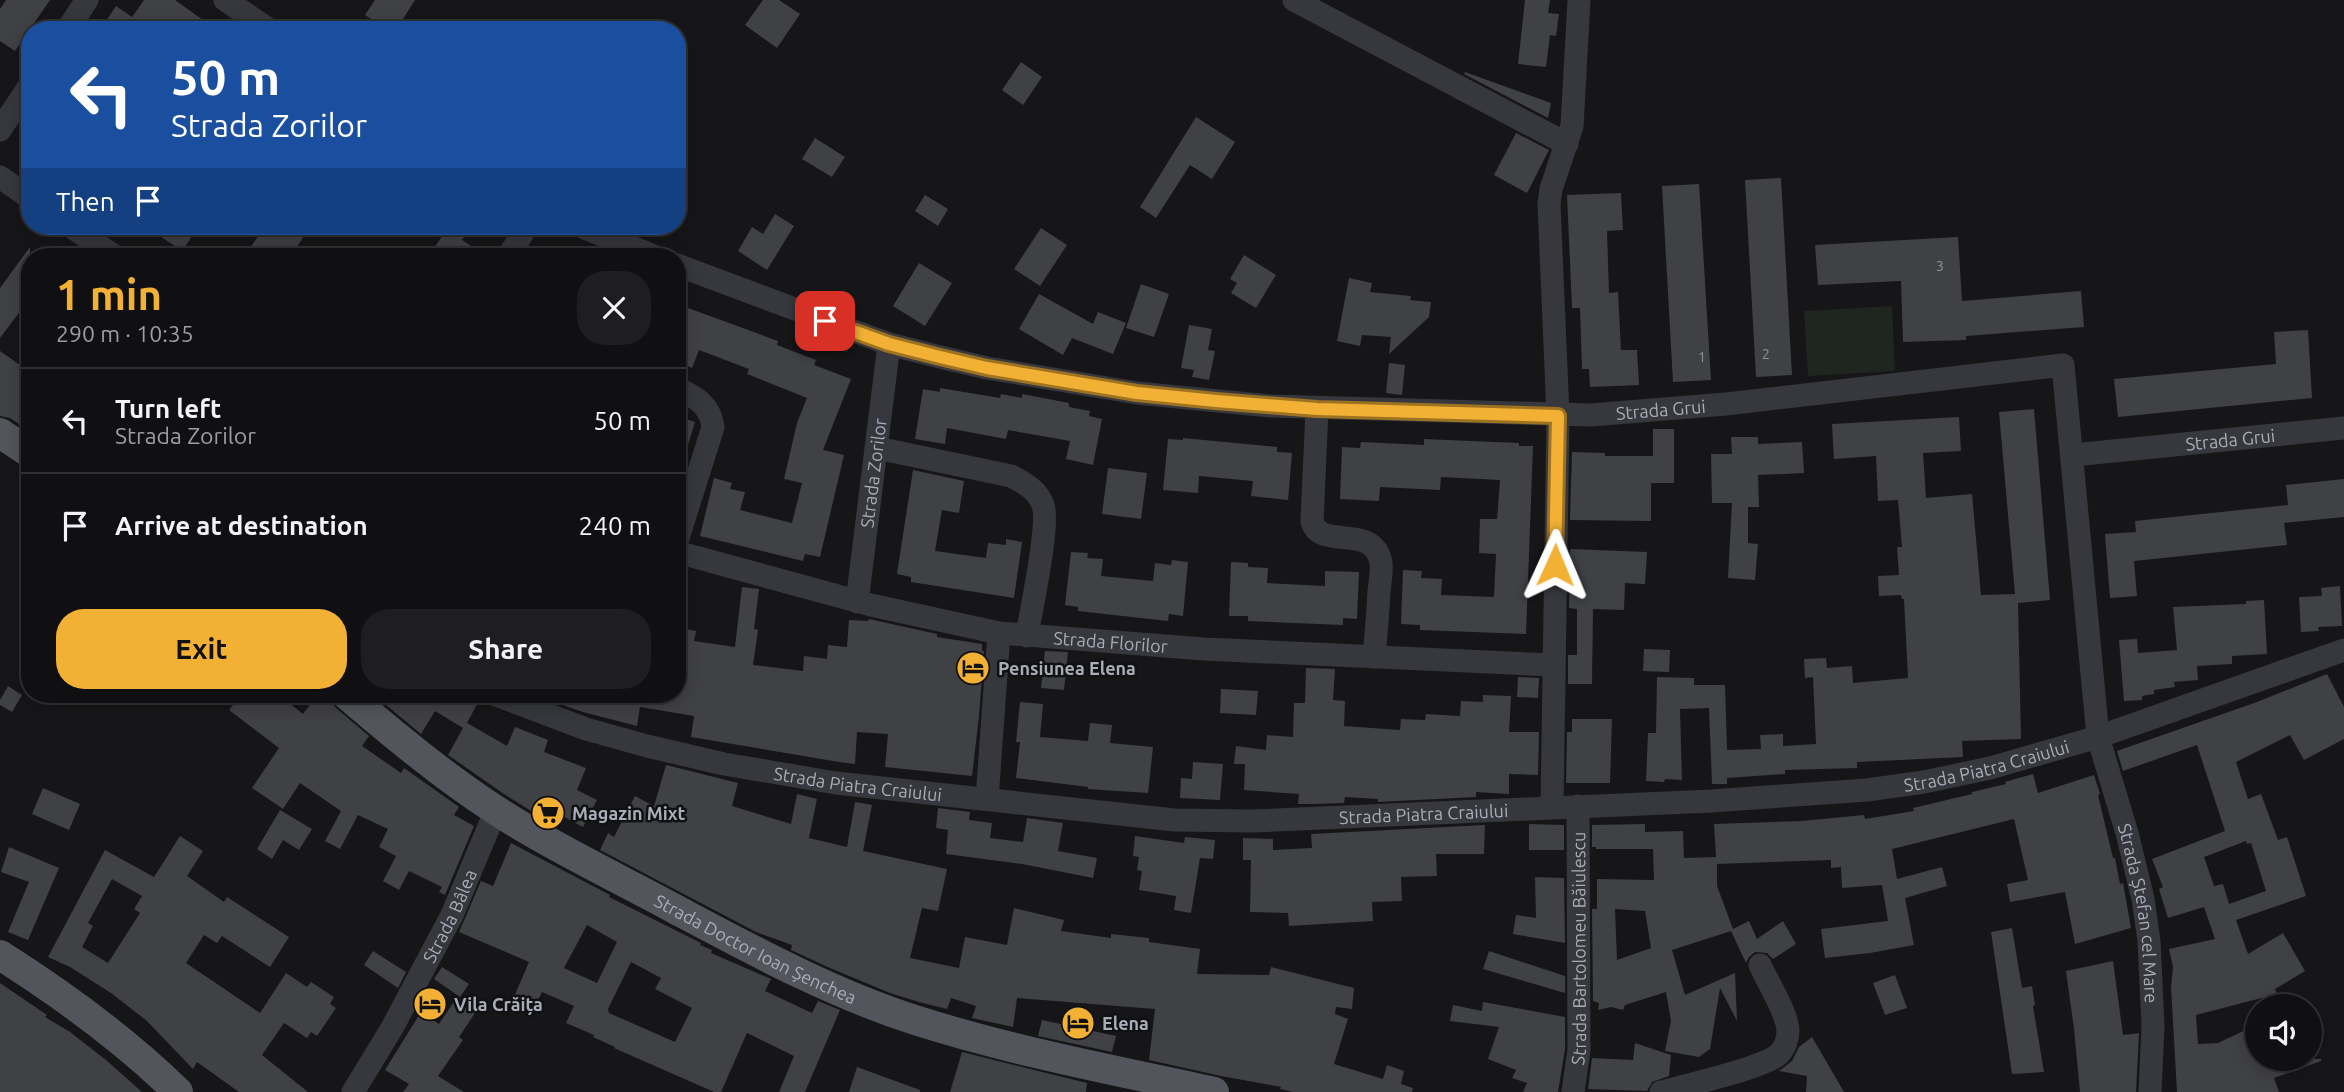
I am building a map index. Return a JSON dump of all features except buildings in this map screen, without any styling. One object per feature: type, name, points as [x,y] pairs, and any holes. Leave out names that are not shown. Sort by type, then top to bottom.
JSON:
[{"type":"main road","name":"Strada Doctor Ioan Șenchea","points":[[358,703],[422,757],[496,810],[741,944],[871,1004],[959,1034],[1214,1092]]},
{"type":"main road","points":[[0,955],[107,1030],[178,1092]]},
{"type":"street","points":[[73,21],[87,0]]},
{"type":"street","points":[[225,0],[256,21]]},
{"type":"street","points":[[1294,0],[1567,144]]},
{"type":"street","points":[[1552,807],[1558,416],[1549,204],[1574,110],[1579,0]]},
{"type":"street","points":[[0,130],[21,98]]},
{"type":"street","points":[[0,177],[21,192]]},
{"type":"street","points":[[83,235],[103,248]]},
{"type":"street","points":[[602,235],[634,248]]},
{"type":"street","points":[[686,268],[889,344],[987,368],[1137,393],[1216,401],[1317,409],[1558,416]]},
{"type":"street","name":"Strada Zorilor","points":[[857,601],[889,344]]},
{"type":"street","name":"Strada Grui","points":[[1558,416],[1726,404],[2063,365],[2098,737]]},
{"type":"street","points":[[686,393],[706,405],[712,416],[713,426],[686,512]]},
{"type":"street","points":[[1317,409],[1312,522],[1314,529],[1320,534],[1354,538],[1373,547],[1378,555],[1381,573],[1374,657]]},
{"type":"street","name":"Strada Grui","points":[[2073,455],[2344,428]]},
{"type":"street","points":[[877,449],[1011,475],[1027,484],[1037,494],[1043,505],[1045,527],[1027,636]]},
{"type":"street","name":"Strada Florilor","points":[[686,554],[857,601],[999,633],[1204,649],[1553,665]]},
{"type":"street","points":[[987,799],[999,633]]},
{"type":"street","name":"Strada Piatra Craiului","points":[[517,703],[586,729],[724,764],[836,783],[1174,820],[1253,821],[1711,801],[1924,782],[1990,768],[2098,737],[2342,656]]},
{"type":"street","name":"Strada Ștefan cel Mare","points":[[2098,737],[2143,899],[2149,941],[2153,1026],[2150,1092]]},
{"type":"street","name":"Strada Bartolomeu Băiulescu","points":[[1573,1092],[1580,1029],[1577,806]]},
{"type":"street","name":"Strada Bâlea","points":[[353,1092],[404,1006],[452,915],[496,810]]},
{"type":"street","points":[[1661,1092],[1748,1068],[1779,1054],[1787,1042],[1788,1028],[1760,965]]},
{"type":"shaded area","points":[[1892,306],[1895,371],[1808,376],[1804,311]]},
{"type":"place","name":"Pensiunea Elena","points":[[973,668]]},
{"type":"place","name":"Magazin Mixt","points":[[548,813]]},
{"type":"place","name":"Vila Crăița","points":[[430,1004]]},
{"type":"place","name":"Elena","points":[[1078,1023]]},
{"type":"route","points":[[825,321],[889,344],[987,368],[1137,393],[1317,409],[1558,416],[1555,565]]}]
